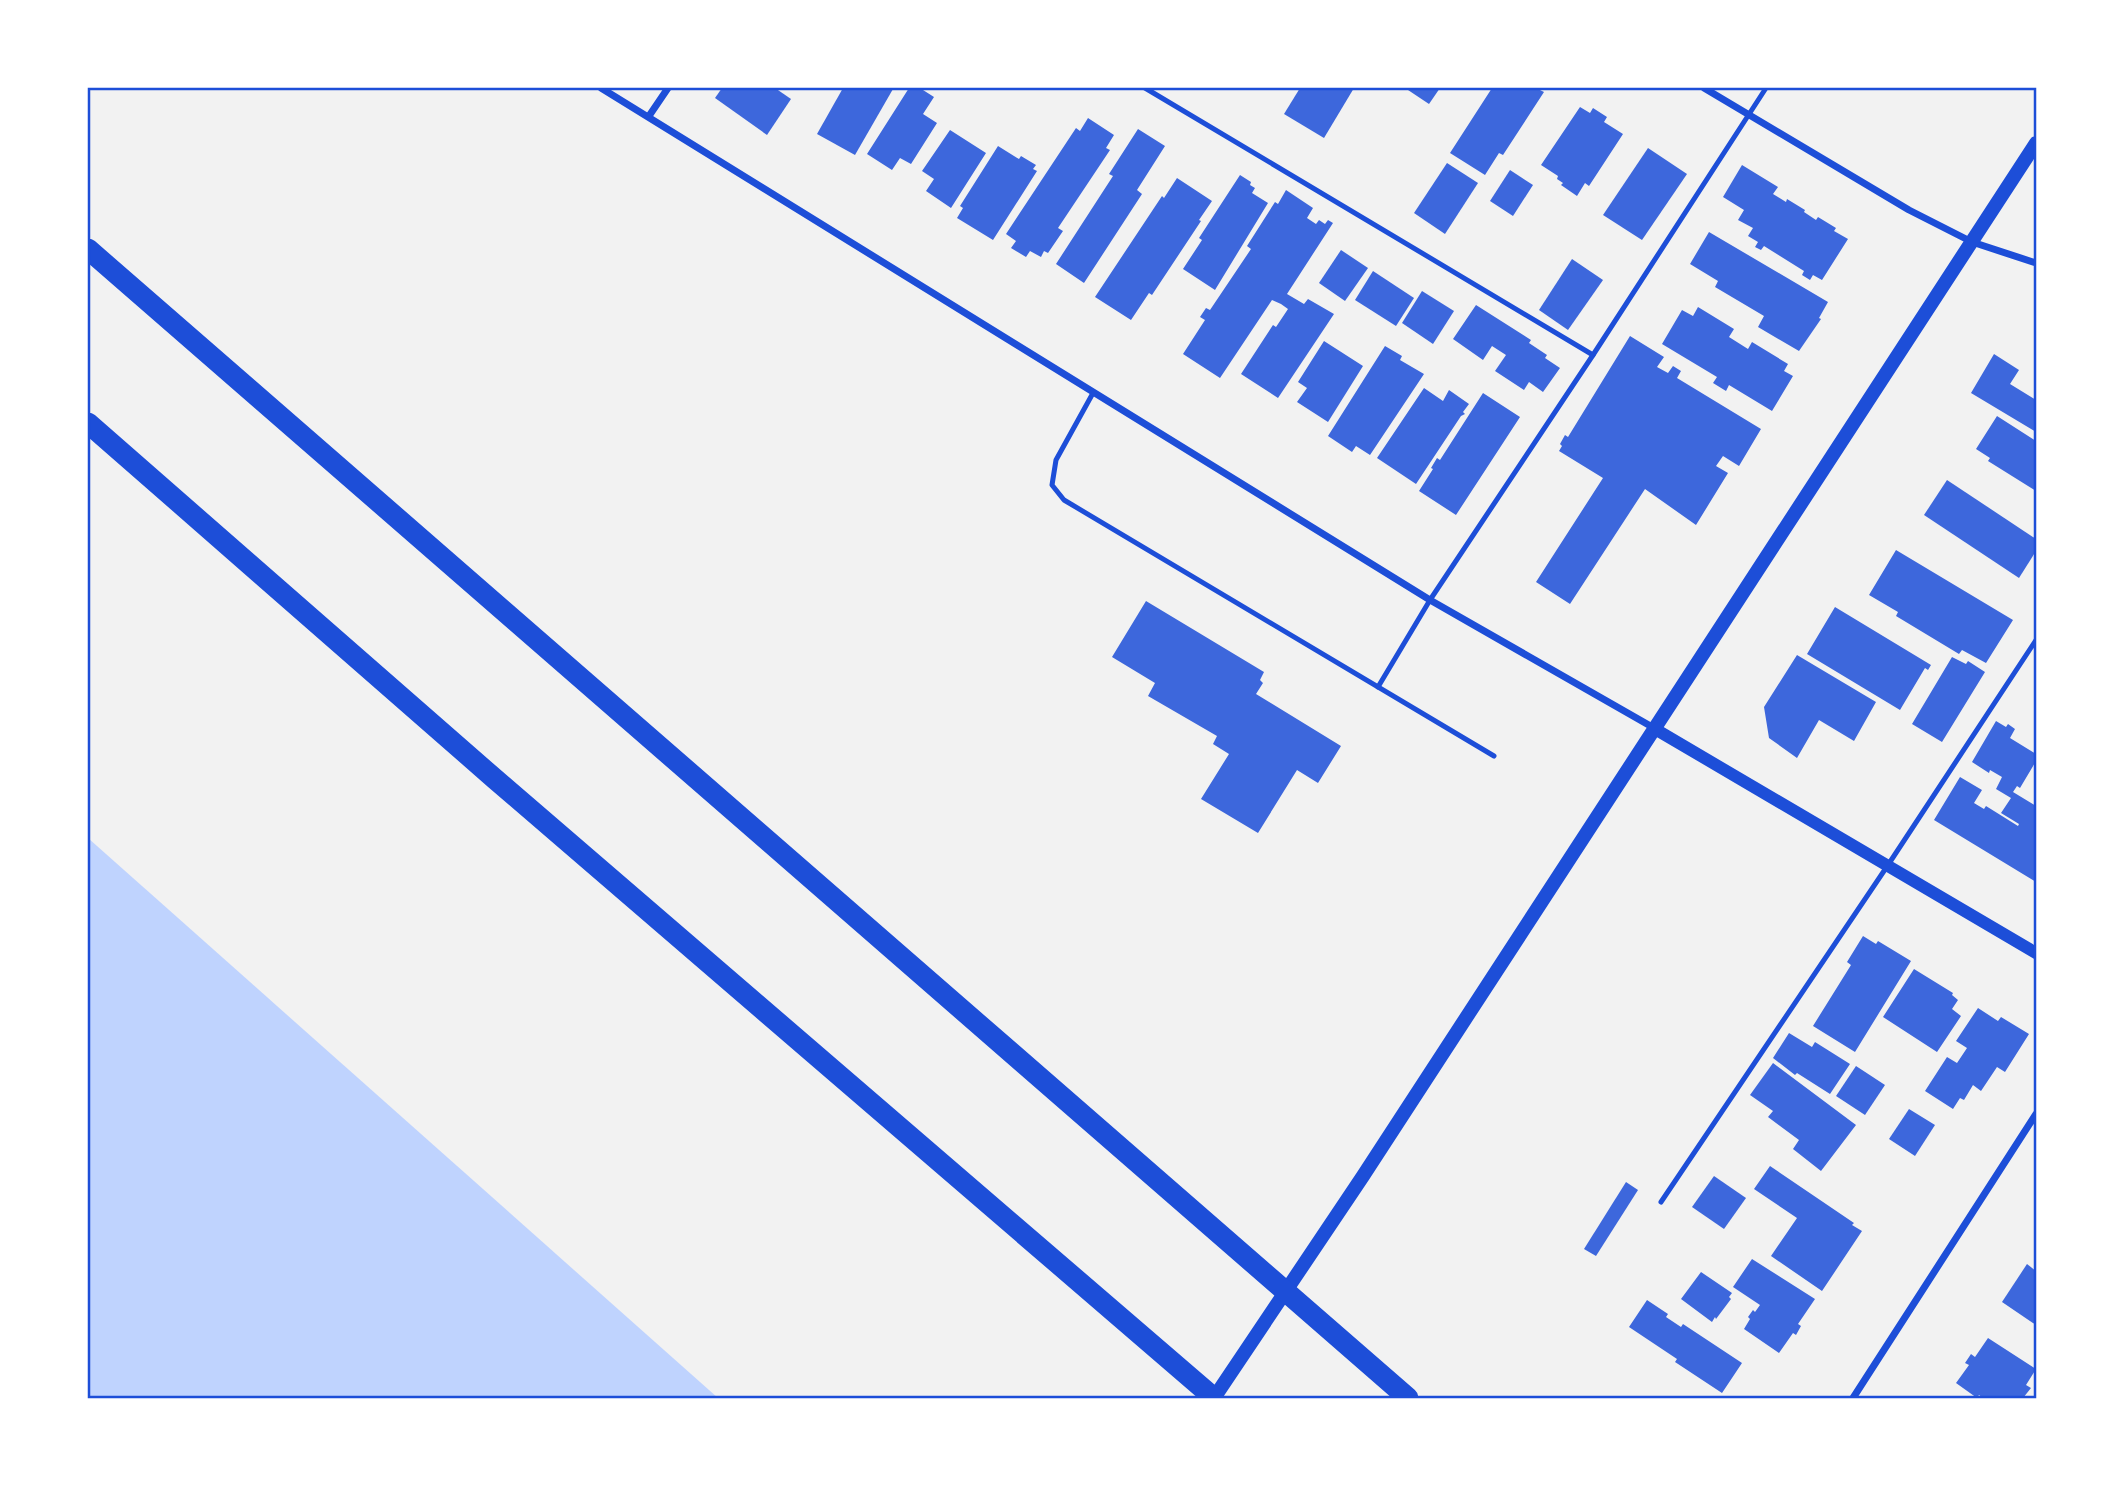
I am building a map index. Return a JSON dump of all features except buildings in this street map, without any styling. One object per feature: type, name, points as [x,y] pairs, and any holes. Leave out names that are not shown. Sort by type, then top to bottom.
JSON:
[{"type":"highway","points":[[88,249],[1408,1398]]},
{"type":"highway","points":[[88,423],[495,779],[1214,1398]]},
{"type":"main road","points":[[1214,1398],[1363,1177],[2036,143]]},
{"type":"street","points":[[601,88],[1430,600],[2036,953]]},
{"type":"street","points":[[649,116],[668,88]]},
{"type":"street","points":[[1704,88],[1909,210],[1972,242],[2036,263]]},
{"type":"street","points":[[1853,1398],[2036,1114]]},
{"type":"lane","points":[[1145,88],[1593,355]]},
{"type":"lane","points":[[1378,687],[1430,600],[1766,88]]},
{"type":"lane","points":[[1093,393],[1056,460],[1052,485],[1064,500],[1494,756]]},
{"type":"lane","points":[[1661,1202],[2036,640]]},
{"type":"water","points":[[88,838],[718,1398],[88,1398]]}]
